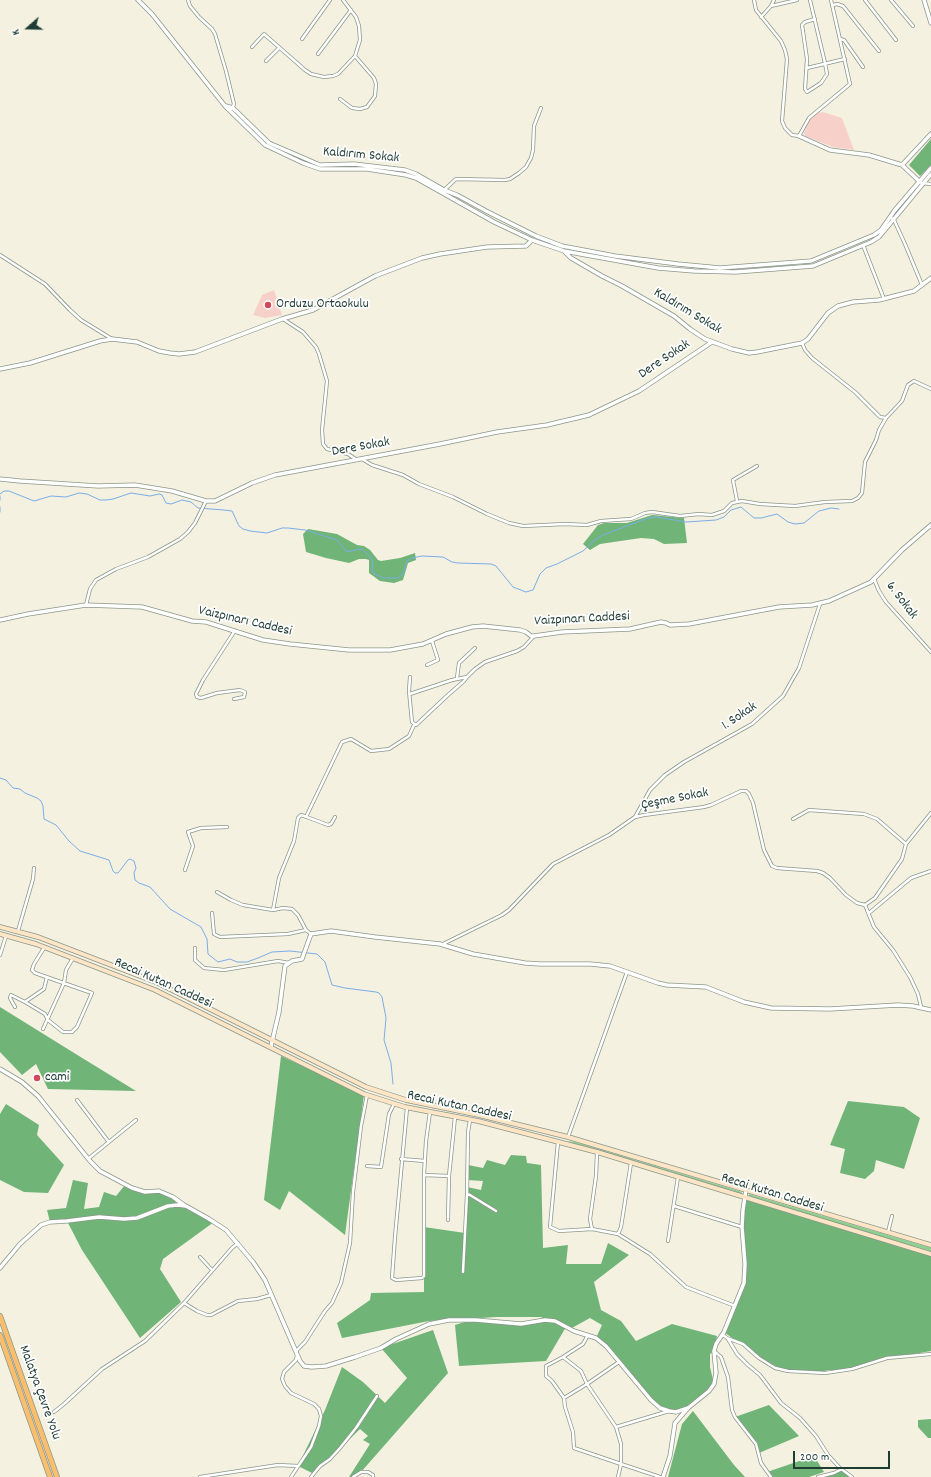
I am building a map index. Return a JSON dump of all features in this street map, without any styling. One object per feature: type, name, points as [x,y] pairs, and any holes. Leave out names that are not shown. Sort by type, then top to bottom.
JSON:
[{"type":"highway","name":"Malatya Çevre Yolu","points":[[0,1316],[57,1477]]},
{"type":"highway","name":"Malatya Çevre Yolu","points":[[0,1335],[50,1477]]},
{"type":"main road","name":"Recai Kutan Caddesi","points":[[0,927],[38,937],[158,983],[273,1039],[358,1083],[380,1092],[406,1100],[480,1115],[568,1137],[931,1245]]},
{"type":"main road","name":"Recai Kutan Caddesi","points":[[0,934],[44,947],[155,990],[271,1046],[367,1095],[407,1108],[470,1120],[598,1152],[931,1254]]},
{"type":"street","name":"Kaldırım Sokak","points":[[138,0],[152,14],[225,106],[232,110],[265,145],[311,167],[333,170],[367,169],[416,178],[443,191],[482,216],[532,240],[564,251],[571,258],[663,309],[697,334],[712,342],[749,353],[802,342]]},
{"type":"street","points":[[188,0],[190,6],[199,18],[212,29],[215,34],[234,104],[232,110]]},
{"type":"street","points":[[302,40],[330,0]]},
{"type":"street","points":[[252,47],[264,34],[311,74],[324,77],[338,74],[355,56],[359,44],[360,31],[356,17],[343,0]]},
{"type":"street","points":[[754,0],[756,10],[782,41],[785,50],[787,59],[782,121],[785,128],[792,135],[799,136],[830,150],[869,155],[902,165],[921,182],[931,184]]},
{"type":"street","points":[[761,17],[771,6],[774,0]]},
{"type":"street","points":[[771,6],[797,0]]},
{"type":"street","points":[[810,0],[815,19],[827,74],[820,83],[807,92],[807,59],[801,29],[805,22],[815,19]]},
{"type":"street","points":[[799,136],[809,118],[850,84],[831,0]]},
{"type":"street","points":[[865,0],[896,40]]},
{"type":"street","points":[[891,0],[913,26]]},
{"type":"street","points":[[924,0],[931,23]]},
{"type":"street","points":[[832,5],[837,4],[843,6],[879,51]]},
{"type":"street","points":[[318,54],[351,10]]},
{"type":"street","points":[[840,39],[844,40],[863,67]]},
{"type":"street","points":[[266,61],[279,48]]},
{"type":"street","points":[[340,99],[352,108],[360,109],[367,107],[375,96],[376,84],[374,78],[355,56]]},
{"type":"street","points":[[807,68],[844,59]]},
{"type":"street","points":[[443,191],[456,178],[504,180],[510,179],[519,173],[526,167],[532,154],[534,126],[541,108]]},
{"type":"street","points":[[902,165],[931,134]]},
{"type":"street","points":[[562,246],[564,251],[658,268],[719,272],[812,266],[879,237],[894,220],[931,168]]},
{"type":"street","points":[[921,182],[931,174]]},
{"type":"street","name":"Kaldırım Sokak","points":[[443,191],[457,195],[536,236],[562,246],[655,262],[720,268],[811,261],[874,235],[881,230],[890,216],[921,182]]},
{"type":"street","points":[[890,216],[894,220],[905,244],[922,286]]},
{"type":"street","points":[[0,370],[30,363],[100,341],[112,339],[137,342],[165,352],[179,354],[190,353],[229,340],[282,319],[312,310],[375,276],[422,258],[487,247],[526,246],[536,236]]},
{"type":"street","points":[[863,245],[884,299]]},
{"type":"street","points":[[0,256],[45,284],[81,320],[112,339]]},
{"type":"street","points":[[886,418],[880,417],[854,392],[812,358],[807,353],[802,342],[808,338],[828,313],[842,304],[884,299],[914,290],[922,286],[931,278]]},
{"type":"street","points":[[282,319],[303,332],[312,342],[319,354],[327,381],[322,430],[323,444],[327,449],[348,454],[357,460]]},
{"type":"street","name":"Dere Sokak","points":[[206,501],[218,500],[246,485],[275,475],[497,432],[547,425],[589,415],[639,391],[712,342]]},
{"type":"street","points":[[362,459],[372,465],[403,475],[430,489],[453,497],[487,514],[523,526],[565,524],[587,525],[602,520],[631,519],[652,512],[680,516],[699,514],[712,515],[724,510],[732,502],[736,501],[795,506],[856,500],[863,490],[866,457],[886,418],[902,401],[908,385],[912,382],[931,389]]},
{"type":"street","points":[[736,501],[733,480],[757,466]]},
{"type":"street","points":[[0,479],[98,486],[135,485],[172,491],[206,501],[192,527],[180,539],[148,557],[116,569],[96,580],[90,589],[86,605]]},
{"type":"street","name":"Vaizpınarı Caddesi","points":[[0,620],[86,605],[142,607],[192,621],[206,622],[234,632],[245,633],[264,640],[349,650],[390,650],[432,641],[456,631],[483,626],[520,630],[534,636],[562,632],[630,629],[661,622],[670,625],[689,624],[779,607],[820,604],[866,585],[874,579],[902,550],[931,525]]},
{"type":"street","name":"6. Sokak","points":[[874,579],[879,592],[886,602],[931,652]]},
{"type":"street","name":"1. Sokak","points":[[635,818],[640,806],[650,790],[665,775],[684,762],[747,727],[783,696],[792,683],[799,668],[820,604]]},
{"type":"street","points":[[234,632],[203,680],[196,694],[201,698],[217,693],[240,690],[245,692],[244,697],[234,698]]},
{"type":"street","points":[[306,817],[342,742],[350,739],[371,751],[389,750],[409,736],[414,725],[419,723],[475,669],[485,662],[517,651],[524,647],[534,636]]},
{"type":"street","points":[[427,665],[438,660],[432,641]]},
{"type":"street","points":[[457,678],[459,663],[475,648]]},
{"type":"street","points":[[410,677],[409,687],[412,722],[414,725]]},
{"type":"street","points":[[410,694],[457,678],[467,677]]},
{"type":"street","name":"Çeşme Sokak","points":[[440,944],[445,944],[502,915],[509,910],[553,864],[610,835],[635,818],[650,813],[704,807],[741,791],[746,791],[749,794],[753,803],[764,850],[772,866],[777,868],[817,871],[823,873],[830,878],[846,895],[857,903],[865,905]]},
{"type":"street","points":[[793,819],[809,810],[864,814],[877,819],[906,844]]},
{"type":"street","points":[[921,1007],[918,994],[910,977],[899,959],[874,927],[865,905],[875,898],[902,859],[906,844],[931,813]]},
{"type":"street","points":[[273,910],[281,873],[294,841],[298,818],[301,816],[306,817],[328,825],[331,824],[334,817]]},
{"type":"street","points":[[184,870],[193,846],[188,832],[201,828],[227,827]]},
{"type":"street","points":[[18,932],[33,879],[34,868]]},
{"type":"street","points":[[869,913],[911,878],[931,871]]},
{"type":"street","points":[[217,892],[238,903],[273,910],[283,908],[292,909],[298,915],[306,930],[311,934],[334,930],[375,937],[440,944],[473,954],[525,963],[603,964],[617,967],[667,985],[706,987],[744,1002],[771,1008],[830,1009],[898,1005],[921,1007],[931,1010]]},
{"type":"street","points":[[212,913],[214,934],[220,937],[288,934],[306,930]]},
{"type":"street","points":[[271,1046],[279,1012],[283,971],[285,966],[289,963],[304,956],[311,934]]},
{"type":"street","points":[[0,955],[6,936]]},
{"type":"street","points":[[15,1007],[10,998],[11,996],[25,1002],[45,1014],[48,1020],[63,1032],[72,1032],[77,1027],[92,996],[92,993],[87,990],[35,973],[32,970],[44,947]]},
{"type":"street","points":[[195,948],[195,960],[204,968],[224,970],[278,961],[289,963]]},
{"type":"street","points":[[43,1029],[64,983],[66,970],[73,958]]},
{"type":"street","points":[[568,1137],[628,972]]},
{"type":"street","points":[[25,1002],[44,989],[47,977]]},
{"type":"street","points":[[0,1069],[22,1082],[38,1096],[100,1171],[132,1188],[146,1192],[159,1191],[173,1196],[186,1206],[226,1230],[253,1262],[265,1280],[289,1337],[300,1361],[304,1366]]},
{"type":"street","points":[[291,1477],[311,1448],[320,1426],[321,1416],[319,1409],[314,1404],[291,1392],[285,1386],[282,1379],[284,1372],[293,1363],[297,1353],[325,1311],[332,1304],[341,1283],[351,1234],[353,1186],[367,1095]]},
{"type":"street","points":[[77,1100],[108,1140]]},
{"type":"street","points":[[367,1166],[381,1167],[389,1114],[394,1104]]},
{"type":"street","points":[[407,1108],[401,1159],[392,1278],[396,1280],[422,1278],[424,1276],[424,1175],[426,1141],[430,1112]]},
{"type":"street","points":[[448,1220],[449,1176],[456,1117]]},
{"type":"street","points":[[88,1158],[108,1140],[136,1120]]},
{"type":"street","points":[[463,1272],[467,1194],[468,1132],[470,1120]]},
{"type":"street","points":[[558,1141],[550,1227],[559,1231],[592,1229],[618,1234],[650,1254],[686,1287],[735,1306]]},
{"type":"street","points":[[592,1229],[590,1219],[598,1152]]},
{"type":"street","points":[[401,1159],[425,1161]]},
{"type":"street","points":[[618,1234],[621,1227],[631,1163]]},
{"type":"street","points":[[424,1175],[449,1176]]},
{"type":"street","points":[[668,1241],[678,1177]]},
{"type":"street","points":[[663,1477],[670,1456],[675,1423],[688,1408],[710,1391],[714,1384],[716,1373],[714,1351],[716,1344],[723,1335],[744,1284],[745,1271],[742,1227],[744,1197],[746,1190]]},
{"type":"street","points":[[467,1194],[496,1211]]},
{"type":"street","points":[[0,1268],[20,1244],[41,1226],[50,1222],[99,1217],[124,1219],[137,1218],[168,1206],[186,1206]]},
{"type":"street","points":[[674,1206],[742,1227]]},
{"type":"street","points":[[888,1232],[892,1216]]},
{"type":"street","points":[[54,1412],[102,1369],[145,1340],[184,1302],[238,1243]]},
{"type":"street","points":[[200,1257],[212,1270]]},
{"type":"street","points":[[184,1302],[197,1311],[207,1315],[238,1301],[271,1295]]},
{"type":"street","points":[[293,1363],[312,1367],[326,1366],[381,1348],[396,1339],[429,1324],[449,1320],[476,1320],[521,1324],[546,1320],[555,1321],[574,1331],[596,1338],[606,1346],[650,1400],[660,1408],[676,1412],[688,1408]]},
{"type":"street","points":[[723,1335],[743,1344],[759,1358],[775,1368],[788,1371],[825,1373],[852,1369],[887,1358],[931,1354]]},
{"type":"street","points":[[588,1336],[583,1344],[546,1366],[546,1376],[552,1381],[564,1398],[565,1407],[573,1432],[574,1448],[660,1477]]},
{"type":"street","points":[[727,1338],[737,1354],[760,1375],[781,1403],[800,1418],[816,1436],[828,1455],[852,1477]]},
{"type":"street","points":[[714,1351],[721,1357],[728,1377],[732,1410],[735,1417],[756,1444],[761,1463],[771,1477]]},
{"type":"street","points":[[563,1357],[581,1371],[587,1384],[616,1427],[621,1444],[622,1464],[618,1477]]},
{"type":"street","points":[[564,1398],[619,1362]]},
{"type":"street","points":[[311,1477],[320,1466],[330,1459],[340,1448],[356,1428],[377,1396]]},
{"type":"street","points":[[616,1427],[669,1411]]},
{"type":"street","points":[[200,1477],[278,1465],[298,1466]]},
{"type":"street","points":[[818,1477],[834,1473],[842,1469]]},
{"type":"street","points":[[353,1477],[361,1472],[368,1472],[373,1475],[373,1477]]},
{"type":"shaded area","points":[[823,112],[842,118],[854,150],[833,147],[805,136],[804,133],[809,120],[818,113]]},
{"type":"shaded area","name":"Orduzu Ortaokulu","points":[[274,290],[282,315],[265,318],[253,315],[262,295]]},
{"type":"green space","points":[[931,139],[931,165],[920,176],[909,165]]},
{"type":"green space","points":[[652,515],[684,518],[687,543],[664,544],[654,539],[641,538],[600,544],[590,550],[583,544],[598,525],[604,523],[627,523]]},
{"type":"green space","points":[[308,529],[337,534],[357,545],[364,546],[370,550],[378,560],[381,561],[400,558],[415,553],[416,560],[408,563],[403,580],[394,583],[380,581],[369,573],[369,560],[359,559],[349,563],[306,552],[303,534]]},
{"type":"green space","points":[[0,1007],[136,1091],[48,1089],[36,1064],[22,1075],[0,1052]]},
{"type":"green space","points":[[281,1056],[364,1095],[345,1235],[289,1191],[280,1210],[264,1200]]},
{"type":"green space","points":[[848,1101],[904,1107],[920,1118],[904,1169],[876,1160],[874,1171],[865,1179],[840,1173],[845,1149],[830,1145]]},
{"type":"green space","points":[[6,1104],[39,1125],[37,1135],[64,1165],[48,1193],[24,1192],[0,1180],[0,1114]]},
{"type":"green space","points":[[567,1141],[575,1142],[742,1192],[741,1194]]},
{"type":"green space","points":[[511,1155],[526,1156],[527,1163],[541,1165],[543,1248],[568,1245],[566,1264],[601,1264],[608,1243],[629,1255],[594,1282],[601,1310],[621,1321],[636,1341],[672,1324],[717,1336],[714,1351],[710,1354],[710,1367],[714,1384],[694,1403],[676,1412],[656,1404],[606,1346],[596,1338],[602,1325],[590,1318],[570,1329],[566,1327],[546,1361],[459,1366],[455,1325],[471,1320],[516,1324],[546,1320],[541,1317],[497,1317],[429,1321],[342,1338],[337,1323],[370,1300],[371,1293],[424,1292],[424,1227],[465,1233],[467,1187],[481,1190],[483,1181],[467,1180],[468,1165],[483,1168],[487,1160],[505,1165]]},
{"type":"green space","points":[[73,1180],[88,1183],[84,1209],[99,1207],[104,1192],[116,1196],[125,1185],[145,1192],[159,1191],[173,1197],[177,1205],[186,1206],[214,1222],[163,1259],[160,1269],[181,1302],[140,1338],[82,1250],[67,1221],[50,1222],[47,1210],[66,1208]]},
{"type":"green space","points":[[749,1194],[931,1248],[931,1251],[749,1197]]},
{"type":"green space","points":[[744,1197],[931,1254],[931,1351],[897,1357],[843,1370],[829,1370],[815,1373],[803,1370],[784,1370],[759,1358],[724,1332],[744,1275],[742,1227]]},
{"type":"green space","points":[[433,1330],[448,1373],[361,1472],[355,1477],[349,1477],[370,1444],[363,1440],[368,1436],[360,1429],[314,1474],[298,1466],[325,1410],[342,1367],[363,1382],[385,1403],[407,1378],[381,1348]]},
{"type":"green space","points":[[769,1405],[799,1436],[759,1453],[756,1444],[735,1417]]},
{"type":"green space","points":[[693,1411],[734,1465],[745,1477],[668,1477],[682,1424]]},
{"type":"green space","points":[[931,1419],[931,1438],[928,1438],[918,1427],[918,1420]]},
{"type":"green space","points":[[814,1456],[824,1472],[809,1477],[771,1477],[767,1472]]},
{"type":"green space","points":[[840,1468],[852,1477],[818,1477],[834,1473]]},
{"type":"waterway","points":[[0,494],[4,491],[9,491],[34,501],[51,496],[66,497],[79,493],[87,494],[100,500],[113,499],[131,493],[150,496],[159,494],[162,495],[166,503],[171,504],[182,500],[191,502],[198,508],[232,511],[239,526],[250,531],[267,533],[282,528],[288,528],[305,530],[337,540],[347,552],[360,549],[363,550],[370,556],[373,563],[372,569],[374,574],[384,578],[398,578],[403,574],[407,561],[412,558],[422,556],[443,557],[452,562],[491,564],[496,566],[513,587],[526,592],[533,590],[540,574],[546,568],[583,551],[596,539],[603,535],[648,518],[657,517],[686,522],[716,520],[724,517],[731,510],[741,507],[754,518],[777,514],[788,522],[795,524],[804,523],[819,511],[831,508],[839,509]]},
{"type":"waterway","points":[[0,507],[0,512]]},
{"type":"waterway","points":[[0,778],[6,780],[13,788],[20,789],[41,801],[44,819],[56,825],[69,841],[80,851],[109,860],[115,873],[118,873],[128,860],[130,859],[134,861],[136,868],[134,873],[135,880],[150,887],[170,909],[201,927],[207,939],[208,954],[218,962],[230,959],[237,962],[247,962],[272,952],[290,951],[317,954],[325,962],[332,985],[379,993],[382,997],[386,1018],[384,1040],[391,1063],[393,1084]]},
{"type":"place","name":"Orduzu Ortaokulu","points":[[268,305]]},
{"type":"place","name":"cami","points":[[37,1078]]}]
